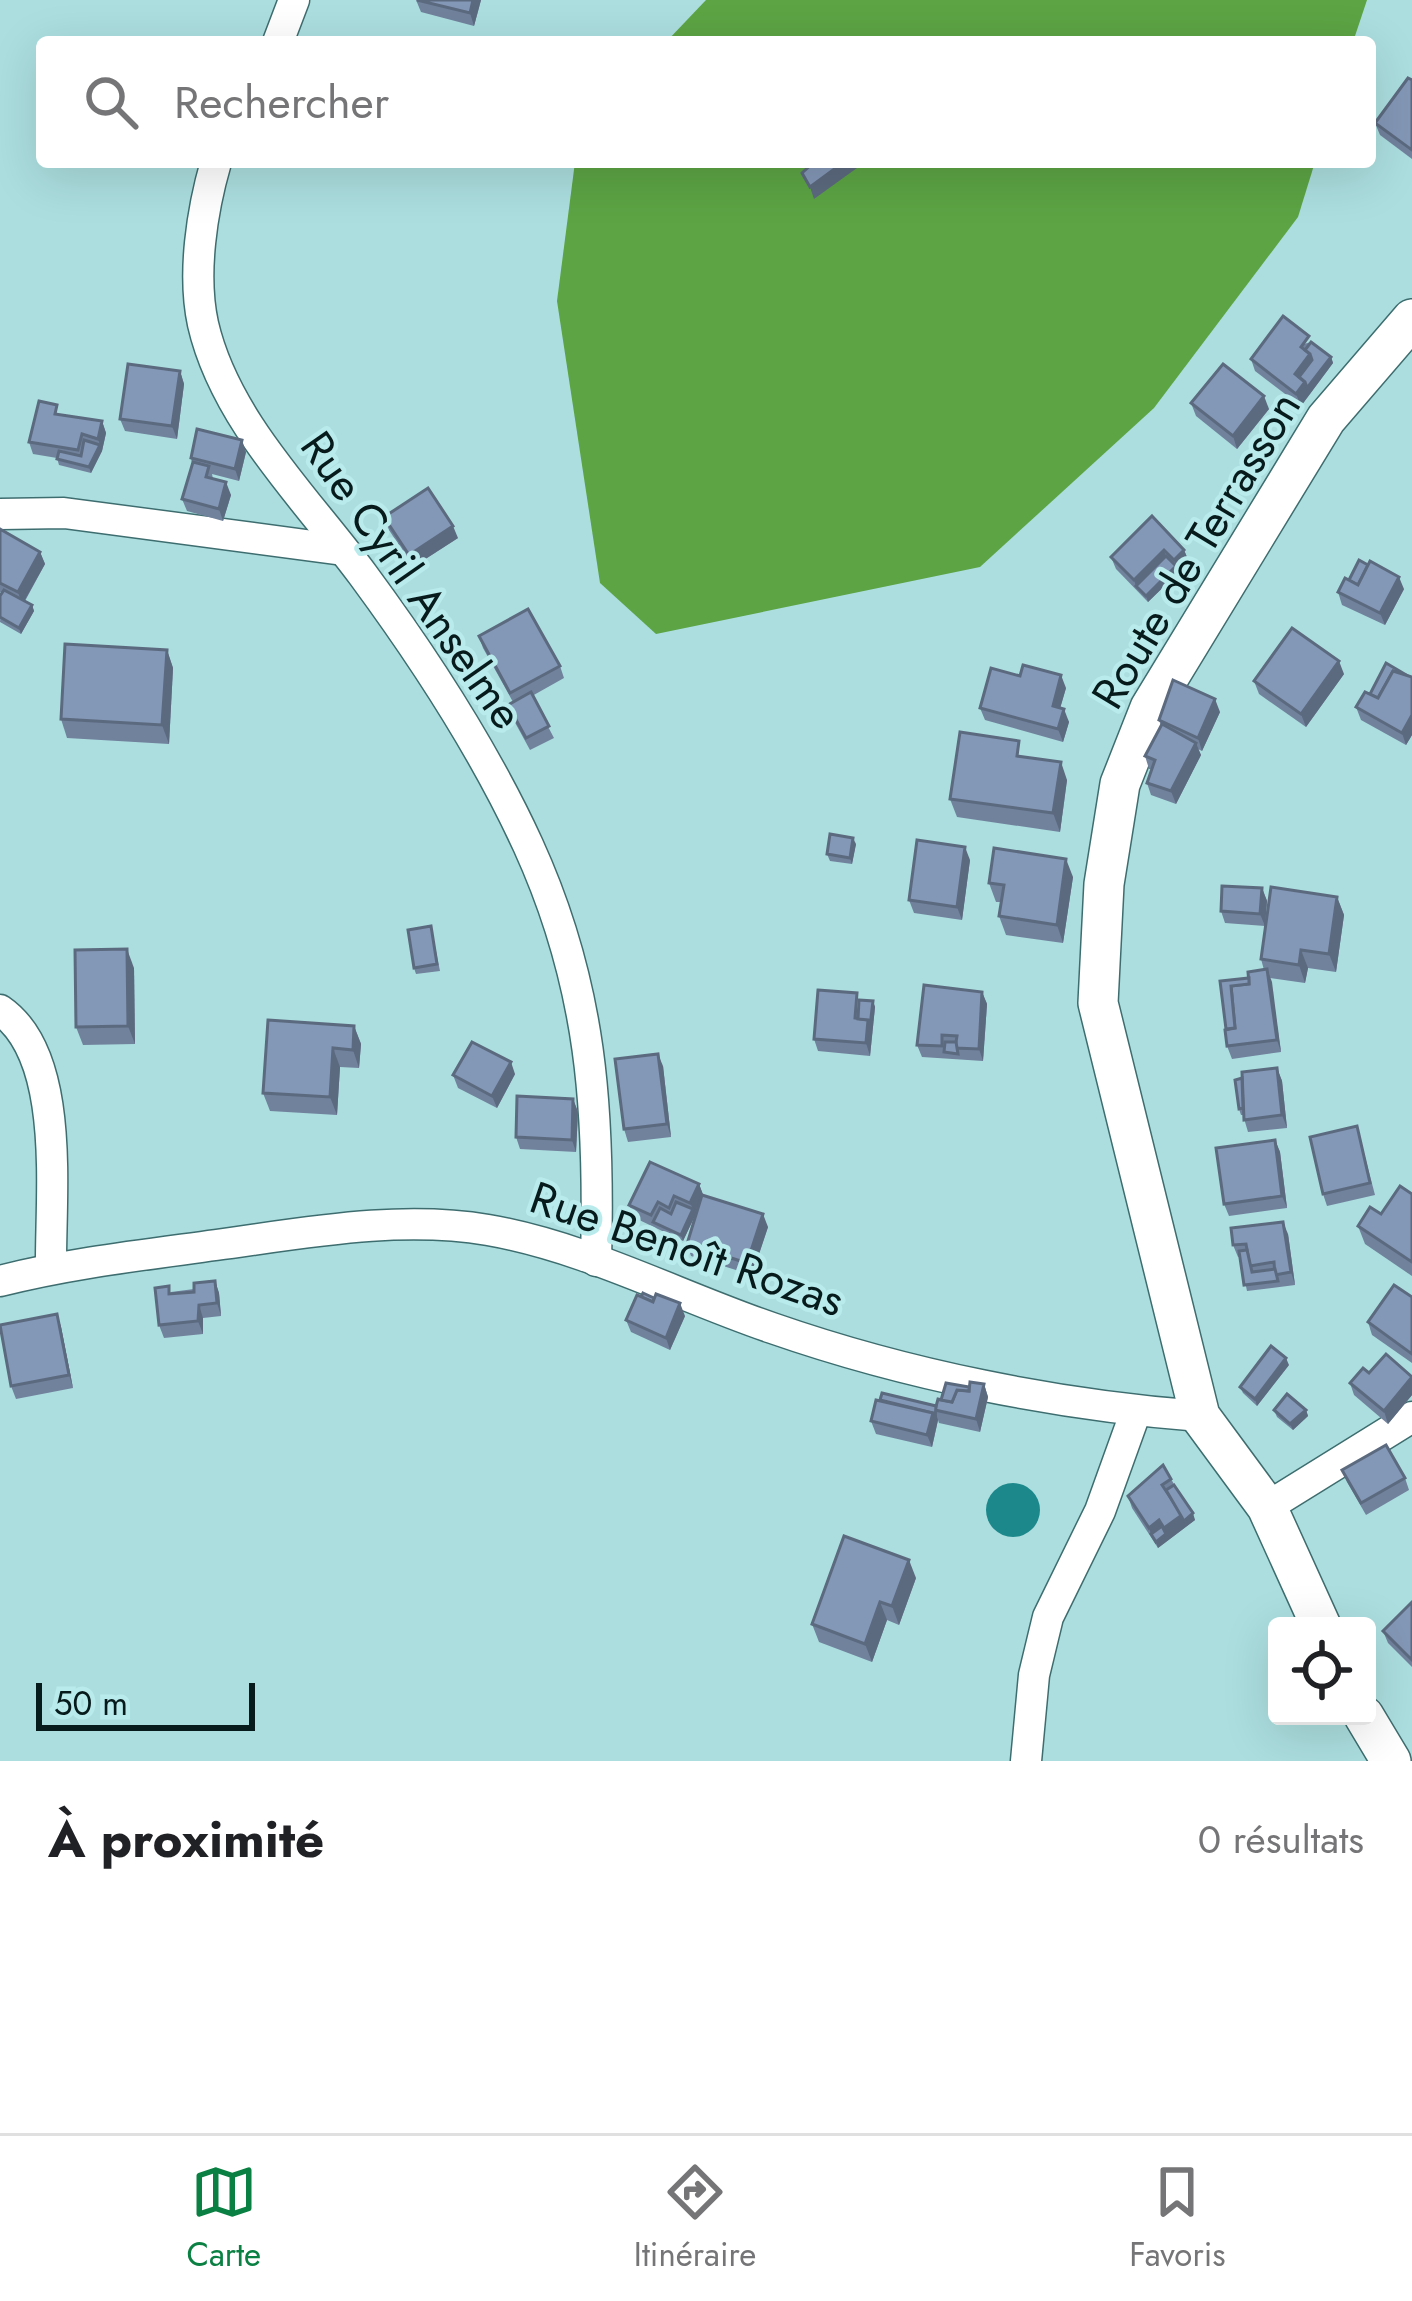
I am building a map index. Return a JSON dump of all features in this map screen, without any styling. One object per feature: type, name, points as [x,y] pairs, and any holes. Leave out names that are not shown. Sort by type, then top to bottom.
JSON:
[{"type":"street","points":[[280,36],[294,0]]},
{"type":"street","name":"Rue Cyril Anselme","points":[[215,168],[200,255],[202,322],[262,445],[431,673],[491,771],[559,920],[594,1066],[599,1131],[596,1261]]},
{"type":"street","name":"Route de Terrasson","points":[[1200,1416],[1099,1004],[1104,884],[1120,784],[1150,707],[1326,418],[1412,319]]},
{"type":"street","points":[[0,514],[64,513],[343,550]]},
{"type":"street","points":[[0,1010],[36,1058],[49,1106],[51,1268]]},
{"type":"street","name":"Rue Benoît Rozas","points":[[0,1281],[51,1268],[362,1225],[487,1230],[596,1261],[773,1329],[891,1364],[1136,1411],[1200,1416]]},
{"type":"street","points":[[1026,1761],[1034,1675],[1048,1617],[1091,1530],[1136,1411]]},
{"type":"street","points":[[1200,1416],[1267,1507],[1317,1617]]},
{"type":"street","points":[[1267,1507],[1412,1417]]},
{"type":"street","points":[[1369,1725],[1391,1761]]},
{"type":"green space","points":[[706,0],[1367,0],[1355,36],[672,36]]},
{"type":"green space","points":[[574,168],[1313,168],[1298,217],[1154,408],[980,567],[656,634],[600,583],[557,301]]},
{"type":"water","points":[[1013,1483],[1032,1491],[1040,1510],[1032,1529],[1013,1537],[994,1529],[986,1510],[994,1491]]},
{"type":"building","points":[[417,0],[473,0],[470,13]]},
{"type":"building","points":[[1408,78],[1412,80],[1412,150],[1376,122]]},
{"type":"building","points":[[807,168],[836,168],[810,187],[802,173]]},
{"type":"building","points":[[1283,316],[1309,336],[1301,347],[1310,354],[1295,374],[1305,382],[1296,394],[1251,359]]},
{"type":"building","points":[[1311,342],[1331,357],[1307,388],[1299,377],[1312,360],[1305,350]]},
{"type":"building","points":[[128,364],[180,371],[172,426],[120,419]]},
{"type":"building","points":[[1223,364],[1264,396],[1233,436],[1191,403]]},
{"type":"building","points":[[39,401],[57,405],[55,414],[102,421],[98,439],[82,434],[78,450],[29,442]]},
{"type":"building","points":[[197,429],[242,440],[235,469],[191,458]]},
{"type":"building","points":[[84,440],[100,445],[89,467],[57,459],[59,451],[81,456]]},
{"type":"building","points":[[193,462],[209,466],[206,477],[226,482],[219,509],[182,499]]},
{"type":"building","points":[[428,488],[453,526],[409,555],[384,517]]},
{"type":"building","points":[[1152,516],[1184,550],[1174,560],[1164,550],[1134,580],[1111,557]]},
{"type":"building","points":[[0,529],[40,552],[18,592],[0,583]]},
{"type":"building","points":[[1166,556],[1176,566],[1146,596],[1136,586]]},
{"type":"building","points":[[1359,560],[1368,565],[1358,585],[1349,580]]},
{"type":"building","points":[[1370,561],[1399,577],[1380,613],[1338,592],[1345,578],[1358,585]]},
{"type":"building","points":[[4,590],[32,605],[19,628],[0,617]]},
{"type":"building","points":[[528,609],[560,666],[510,693],[479,636]]},
{"type":"building","points":[[1292,628],[1339,661],[1301,714],[1254,681]]},
{"type":"building","points":[[65,644],[167,650],[162,725],[61,719]]},
{"type":"building","points":[[1386,663],[1408,676],[1393,671],[1378,698],[1370,694]]},
{"type":"building","points":[[1023,665],[1061,675],[1053,706],[1064,709],[1058,729],[980,708],[991,668],[1020,676]]},
{"type":"building","points":[[1393,671],[1412,677],[1412,715],[1402,733],[1356,707],[1365,692],[1378,698]]},
{"type":"building","points":[[1173,680],[1215,699],[1198,738],[1159,720]]},
{"type":"building","points":[[531,692],[549,726],[526,738],[508,705]]},
{"type":"building","points":[[1162,724],[1196,743],[1171,791],[1147,783],[1155,760],[1145,756]]},
{"type":"building","points":[[960,732],[1019,741],[1017,756],[1061,762],[1053,813],[950,799]]},
{"type":"building","points":[[830,834],[853,838],[850,858],[827,854]]},
{"type":"building","points":[[917,840],[965,847],[957,907],[909,900]]},
{"type":"building","points":[[994,848],[1066,859],[1057,925],[999,916],[1004,885],[989,883]]},
{"type":"building","points":[[1222,886],[1262,888],[1260,914],[1221,911]]},
{"type":"building","points":[[1271,887],[1337,897],[1329,954],[1301,950],[1299,965],[1261,959]]},
{"type":"building","points":[[431,926],[437,964],[414,968],[408,930]]},
{"type":"building","points":[[127,949],[128,1026],[76,1027],[75,950]]},
{"type":"building","points":[[1267,969],[1277,1040],[1227,1046],[1225,1030],[1235,1028],[1231,986],[1249,984],[1248,972]]},
{"type":"building","points":[[1249,978],[1249,984],[1231,986],[1235,1028],[1226,1029],[1220,981]]},
{"type":"building","points":[[924,985],[982,992],[979,1049],[955,1048],[957,1036],[942,1035],[942,1046],[917,1045]]},
{"type":"building","points":[[818,990],[857,993],[855,1018],[868,1020],[866,1043],[814,1039]]},
{"type":"building","points":[[859,1000],[873,1001],[870,1026],[868,1020],[858,1019]]},
{"type":"building","points":[[268,1020],[354,1026],[353,1050],[333,1048],[330,1097],[263,1093]]},
{"type":"building","points":[[472,1042],[511,1062],[492,1096],[453,1075]]},
{"type":"building","points":[[945,1042],[956,1042],[958,1054],[944,1052]]},
{"type":"building","points":[[658,1054],[667,1124],[624,1129],[615,1059]]},
{"type":"building","points":[[1277,1068],[1282,1115],[1244,1120],[1242,1072]]},
{"type":"building","points":[[1242,1078],[1243,1108],[1239,1109],[1235,1080]]},
{"type":"building","points":[[517,1096],[573,1099],[572,1140],[516,1137]]},
{"type":"building","points":[[1357,1126],[1370,1183],[1323,1194],[1310,1137]]},
{"type":"building","points":[[1275,1140],[1282,1196],[1224,1204],[1216,1148]]},
{"type":"building","points":[[650,1162],[699,1184],[690,1203],[674,1196],[669,1208],[658,1202],[651,1215],[629,1205]]},
{"type":"building","points":[[1400,1186],[1412,1194],[1412,1262],[1358,1226],[1370,1207],[1381,1214]]},
{"type":"building","points":[[702,1195],[763,1214],[747,1263],[687,1244]]},
{"type":"building","points":[[676,1202],[693,1209],[681,1235],[653,1222],[660,1208],[671,1214]]},
{"type":"building","points":[[1283,1222],[1291,1272],[1275,1275],[1274,1262],[1250,1266],[1246,1244],[1233,1245],[1231,1228]]},
{"type":"building","points":[[1247,1250],[1252,1272],[1275,1269],[1278,1281],[1244,1285],[1239,1251]]},
{"type":"building","points":[[215,1281],[217,1303],[199,1305],[198,1321],[159,1325],[155,1288],[169,1286],[169,1294],[194,1292],[194,1283]]},
{"type":"building","points":[[1394,1285],[1412,1297],[1412,1354],[1368,1322]]},
{"type":"building","points":[[656,1294],[680,1303],[666,1338],[626,1320],[637,1295],[653,1302]]},
{"type":"building","points":[[57,1314],[69,1375],[11,1386],[0,1325]]},
{"type":"building","points":[[1271,1346],[1286,1358],[1255,1399],[1240,1387]]},
{"type":"building","points":[[1386,1354],[1412,1377],[1384,1411],[1350,1383],[1363,1368],[1369,1373]]},
{"type":"building","points":[[970,1382],[984,1384],[976,1419],[935,1410],[938,1399],[952,1402],[957,1390],[969,1391]]},
{"type":"building","points":[[946,1383],[969,1387],[969,1391],[957,1390],[952,1402],[941,1400]]},
{"type":"building","points":[[882,1393],[936,1406],[935,1419],[933,1413],[880,1400]]},
{"type":"building","points":[[1287,1394],[1306,1410],[1290,1424],[1274,1410]]},
{"type":"building","points":[[876,1400],[933,1413],[927,1435],[871,1421]]},
{"type":"building","points":[[1386,1445],[1405,1478],[1361,1503],[1342,1470]]},
{"type":"building","points":[[1163,1465],[1171,1479],[1162,1485],[1182,1515],[1164,1528],[1159,1520],[1149,1528],[1128,1496]]},
{"type":"building","points":[[1174,1485],[1193,1513],[1184,1521],[1166,1490]]},
{"type":"building","points":[[1162,1526],[1166,1534],[1156,1542],[1151,1534]]},
{"type":"building","points":[[844,1536],[909,1560],[892,1606],[880,1602],[865,1644],[812,1624]]},
{"type":"building","points":[[1412,1602],[1412,1660],[1383,1631]]}]
